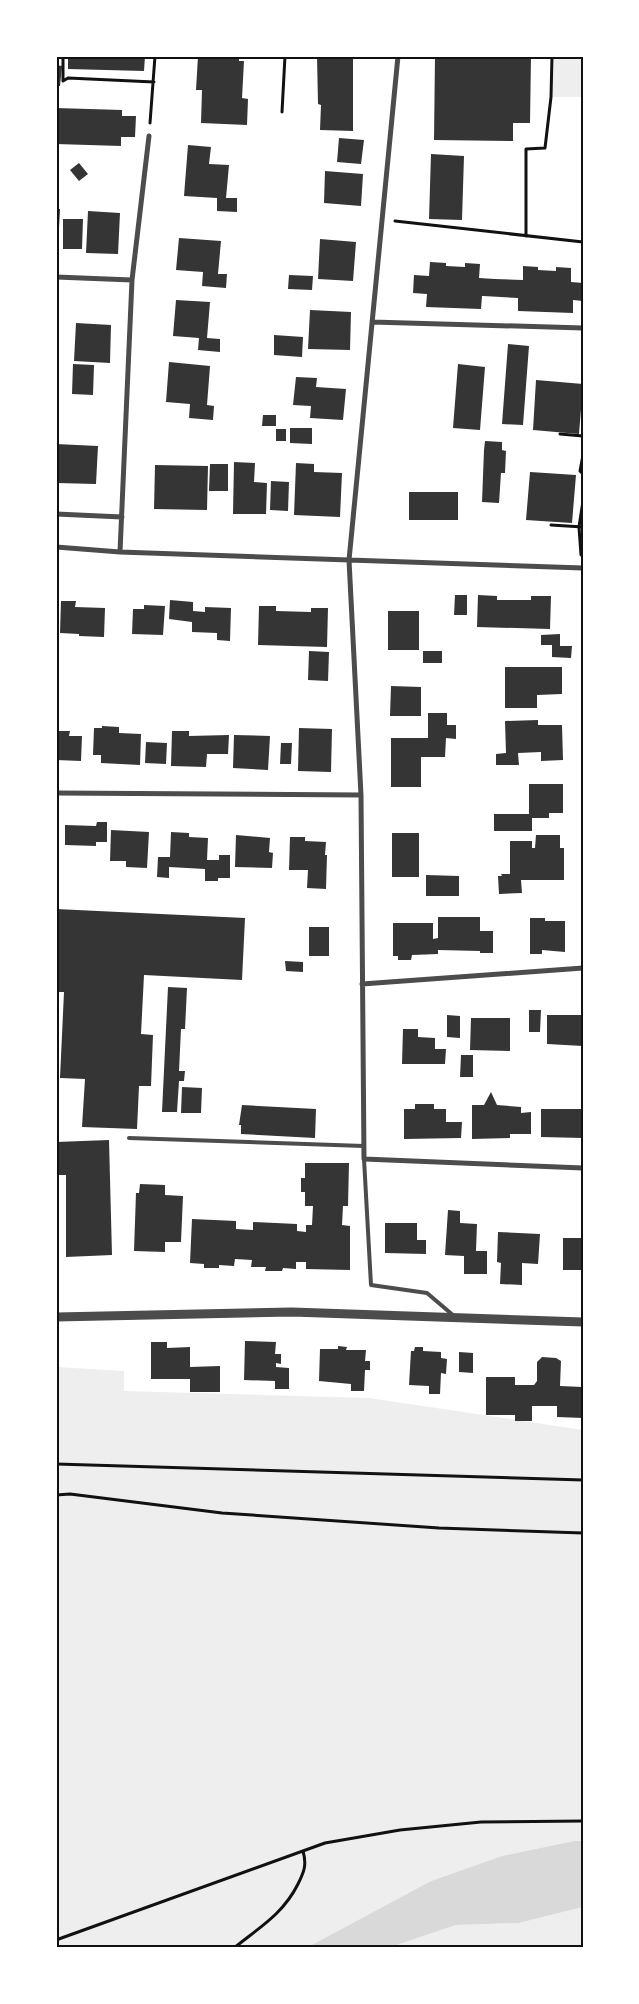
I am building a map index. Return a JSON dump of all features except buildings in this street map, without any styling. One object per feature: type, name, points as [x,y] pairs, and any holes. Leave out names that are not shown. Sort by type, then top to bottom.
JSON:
[{"type":"street","points":[[398,56],[349,560],[361,795],[364,1159],[583,1168]]},
{"type":"street","points":[[120,552],[132,280],[149,136]]},
{"type":"street","points":[[56,277],[132,280]]},
{"type":"street","points":[[372,322],[583,328]]},
{"type":"street","points":[[56,514],[122,517]]},
{"type":"street","points":[[56,547],[120,552],[582,568]]},
{"type":"street","points":[[56,793],[361,795]]},
{"type":"street","points":[[362,984],[583,968]]},
{"type":"street","points":[[56,1317],[292,1312],[583,1322]]},
{"type":"lane","points":[[129,1138],[364,1146]]},
{"type":"lane","points":[[364,1159],[371,1284],[427,1294],[457,1318]]},
{"type":"path","points":[[63,56],[63,81],[68,78],[154,82]]},
{"type":"path","points":[[149,136],[155,56]]},
{"type":"path","points":[[282,112],[285,56]]},
{"type":"path","points":[[526,236],[526,149],[544,148],[551,97],[552,56]]},
{"type":"path","points":[[382,220],[583,242]]},
{"type":"path","points":[[560,434],[583,436]]},
{"type":"path","points":[[583,455],[580,471],[583,474]]},
{"type":"path","points":[[582,568],[581,527],[583,501]]},
{"type":"path","points":[[551,525],[581,527]]},
{"type":"path","points":[[56,1464],[583,1480]]},
{"type":"path","points":[[56,1495],[70,1494],[242,1514],[439,1528],[583,1533]]},
{"type":"path","points":[[56,1940],[325,1843],[400,1830],[481,1822],[583,1821]]},
{"type":"path","points":[[234,1948],[279,1912],[290,1900],[306,1868],[303,1851]]},
{"type":"shaded area","points":[[552,56],[583,56],[583,97],[551,97]]},
{"type":"shaded area","points":[[56,1367],[124,1371],[124,1391],[369,1398],[583,1430],[583,1841],[574,1841],[502,1856],[431,1881],[306,1948],[56,1948]]},
{"type":"shaded area","points":[[574,1841],[583,1841],[583,1907],[519,1923],[456,1925],[388,1948],[306,1948],[431,1881],[502,1856]]},
{"type":"shaded area","points":[[583,1907],[583,1948],[388,1948],[456,1925],[519,1923]]}]
